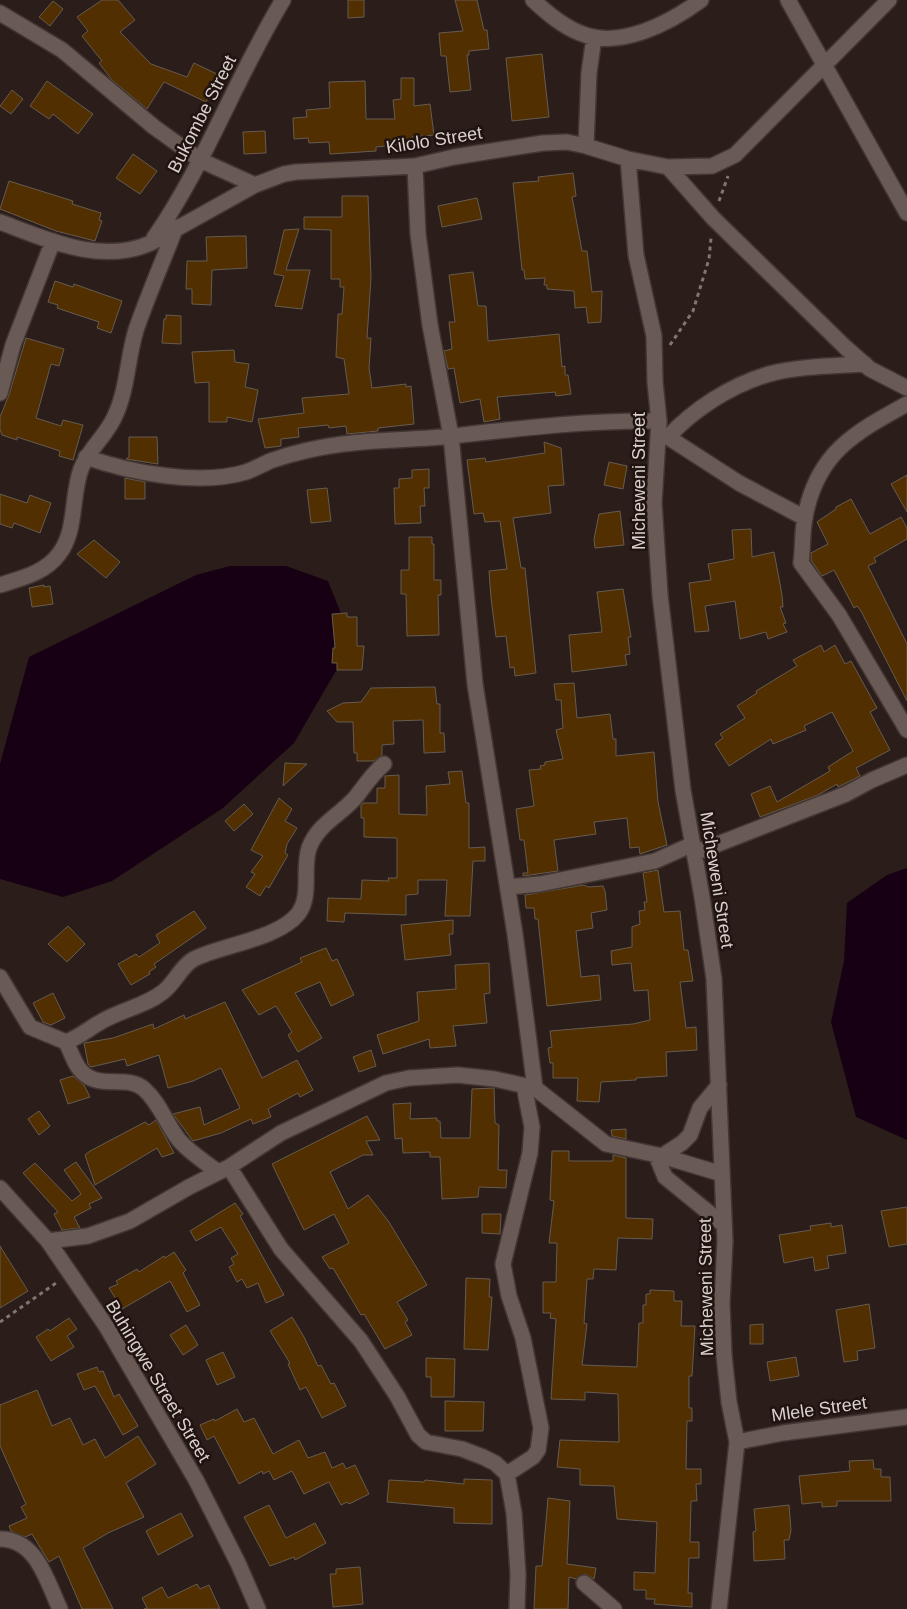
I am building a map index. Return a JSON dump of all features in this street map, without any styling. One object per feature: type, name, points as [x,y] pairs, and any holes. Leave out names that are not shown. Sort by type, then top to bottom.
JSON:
[{"type":"street","name":"Bukombe Street","points":[[151,243],[169,216],[200,160],[283,0]]},
{"type":"street","points":[[533,0],[565,26],[581,34],[594,37],[626,36],[653,28],[684,12],[701,0]]},
{"type":"street","points":[[788,0],[907,213]]},
{"type":"street","name":"Kilolo Street","points":[[0,222],[53,241],[104,253],[127,252],[151,243],[176,227],[189,222],[255,185],[284,174],[296,172],[415,166],[511,146],[567,142],[628,159],[668,167],[712,166],[735,155],[825,67],[889,0]]},
{"type":"street","points":[[0,13],[62,50],[154,127],[200,160],[255,185]]},
{"type":"street","points":[[586,146],[589,73],[594,37]]},
{"type":"street","name":"Micheweni Street","points":[[628,159],[636,255],[654,336],[655,368],[662,430],[654,503],[660,595],[676,738],[714,979],[724,1225],[722,1304],[724,1355],[729,1402],[737,1442],[719,1609]]},
{"type":"street","points":[[415,166],[418,234],[424,282],[452,436],[475,684],[526,1008],[532,1127],[530,1152],[503,1264],[507,1289],[523,1338],[541,1428],[538,1450],[533,1457],[507,1474]]},
{"type":"street","points":[[668,167],[713,218],[864,364],[907,388]]},
{"type":"street","points":[[0,585],[38,572],[52,563],[61,552],[70,524],[76,482],[86,457],[114,418],[129,374],[136,332],[176,227]]},
{"type":"street","points":[[0,393],[17,334],[53,241]]},
{"type":"street","points":[[0,344],[17,334]]},
{"type":"street","points":[[86,457],[113,466],[154,473],[219,477],[246,472],[271,461],[331,446],[452,436],[582,421],[662,430],[680,424],[705,405],[738,386],[769,374],[810,368],[864,364]]},
{"type":"street","points":[[907,404],[869,425],[828,459],[813,490],[805,518],[801,563],[839,615],[907,730]]},
{"type":"street","points":[[662,430],[739,483],[805,518]]},
{"type":"street","points":[[66,1042],[82,1036],[98,1023],[112,1016],[150,1001],[164,991],[193,959],[239,944],[291,921],[303,905],[306,860],[320,827],[355,798],[372,775],[384,764]]},
{"type":"street","points":[[508,886],[568,879],[655,861],[694,849],[846,794],[872,780],[907,766]]},
{"type":"street","points":[[0,977],[30,1026],[66,1042],[78,1068],[95,1080],[107,1083],[135,1082],[144,1088],[164,1114],[179,1140],[223,1170],[282,1249],[361,1341],[397,1396],[418,1435],[426,1442],[462,1449],[483,1457],[495,1463],[507,1474],[514,1513],[518,1574],[517,1609]]},
{"type":"street","points":[[48,1241],[72,1240],[88,1236],[130,1220],[223,1170],[281,1133],[386,1083],[409,1078],[458,1075],[495,1079],[529,1087],[606,1144],[659,1155],[722,1174]]},
{"type":"street","points":[[659,1155],[682,1143],[690,1135],[700,1108],[719,1085]]},
{"type":"street","points":[[659,1155],[665,1177],[724,1225]]},
{"type":"street","name":"Buhingwe Street Street","points":[[0,1188],[48,1241],[106,1326],[168,1430],[216,1518],[258,1609]]},
{"type":"street","name":"Mlele Street","points":[[737,1442],[783,1433],[907,1417]]},
{"type":"street","points":[[0,1539],[19,1544],[33,1554],[60,1609]]},
{"type":"street","points":[[584,1583],[614,1609]]},
{"type":"path","points":[[655,368],[693,310],[709,259],[713,218],[735,155]]},
{"type":"path","points":[[0,1322],[69,1273]]},
{"type":"shaded area","points":[[230,566],[286,566],[328,581],[344,621],[344,657],[294,743],[223,808],[112,881],[63,897],[0,879],[0,764],[29,657],[196,575]]},
{"type":"shaded area","points":[[907,868],[907,1140],[856,1117],[831,1022],[844,961],[847,903],[887,875]]},
{"type":"building","points":[[102,0],[118,0],[135,20],[120,32],[151,64],[187,77],[194,63],[219,75],[206,102],[164,82],[147,109],[112,80],[99,63],[102,61],[82,36],[88,31],[77,17]]},
{"type":"building","points":[[348,0],[364,0],[364,17],[348,18]]},
{"type":"building","points":[[455,0],[477,0],[484,30],[487,30],[489,49],[469,51],[469,55],[467,55],[471,90],[450,92],[446,56],[441,56],[439,33],[463,31]]},
{"type":"building","points":[[53,1],[63,9],[50,26],[39,17]]},
{"type":"building","points":[[542,54],[549,117],[512,121],[506,58]]},
{"type":"building","points":[[401,78],[414,78],[414,106],[430,104],[434,135],[412,137],[413,143],[376,147],[376,151],[330,154],[329,142],[309,143],[308,138],[294,139],[293,118],[307,117],[306,110],[330,108],[329,82],[365,81],[366,119],[395,119],[393,100],[401,99]]},
{"type":"building","points":[[47,81],[93,114],[78,134],[53,114],[49,119],[30,106]]},
{"type":"building","points":[[12,90],[23,99],[11,114],[0,106]]},
{"type":"building","points":[[265,131],[266,153],[244,154],[243,132]]},
{"type":"building","points":[[133,154],[157,171],[140,194],[116,178]]},
{"type":"building","points":[[573,173],[576,196],[572,197],[582,251],[587,251],[592,292],[602,291],[601,322],[588,323],[586,307],[575,308],[574,291],[547,289],[547,285],[544,285],[545,278],[525,279],[524,270],[522,270],[513,183],[539,181],[538,177]]},
{"type":"building","points":[[9,181],[73,201],[72,204],[101,213],[99,220],[102,221],[95,241],[56,231],[0,209]]},
{"type":"building","points":[[342,196],[368,196],[371,278],[367,338],[371,338],[369,368],[372,388],[406,384],[406,387],[411,386],[414,424],[378,428],[378,431],[347,434],[346,426],[329,428],[328,425],[298,428],[299,437],[281,439],[281,446],[265,448],[258,419],[304,413],[302,398],[349,394],[344,359],[336,357],[338,314],[342,314],[344,287],[340,287],[340,279],[331,279],[331,230],[304,229],[304,217],[342,217]]},
{"type":"building","points":[[477,198],[482,219],[442,227],[438,206]]},
{"type":"building","points":[[299,229],[286,270],[310,270],[302,309],[275,306],[284,276],[274,274],[284,230]]},
{"type":"building","points":[[246,236],[247,268],[212,270],[211,305],[192,304],[192,289],[186,289],[187,261],[207,261],[206,237]]},
{"type":"building","points":[[473,272],[478,306],[486,306],[488,341],[559,334],[562,367],[565,366],[565,375],[568,375],[571,394],[556,396],[555,392],[497,397],[500,419],[484,422],[480,399],[460,403],[454,368],[448,369],[444,351],[452,349],[449,322],[455,322],[449,275]]},
{"type":"building","points":[[55,281],[73,287],[74,284],[122,301],[111,333],[97,328],[99,322],[57,308],[58,305],[48,302]]},
{"type":"building","points":[[166,315],[181,316],[181,344],[162,343]]},
{"type":"building","points":[[26,338],[64,349],[59,366],[51,364],[36,418],[61,426],[63,420],[83,425],[73,460],[59,456],[60,451],[17,437],[17,440],[2,435],[0,430],[0,417],[9,395]]},
{"type":"building","points":[[234,350],[235,362],[249,364],[245,387],[258,390],[252,422],[227,417],[227,422],[209,422],[209,382],[195,383],[192,352]]},
{"type":"building","points":[[129,437],[157,437],[158,464],[126,459],[129,457]]},
{"type":"building","points":[[544,442],[561,448],[564,485],[548,486],[551,513],[513,518],[521,568],[525,568],[536,673],[515,676],[514,667],[510,668],[506,636],[496,637],[491,598],[489,571],[507,569],[500,521],[485,522],[483,513],[474,514],[467,460],[485,458],[486,462],[545,453]]},
{"type":"building","points":[[609,462],[627,466],[623,489],[604,485]]},
{"type":"building","points":[[429,469],[429,488],[424,488],[425,506],[420,506],[421,523],[395,524],[394,488],[399,488],[399,479],[412,478],[412,470]]},
{"type":"building","points":[[907,475],[907,512],[891,484]]},
{"type":"building","points":[[125,478],[145,482],[145,499],[125,499]]},
{"type":"building","points":[[327,488],[331,521],[311,523],[307,490]]},
{"type":"building","points":[[0,494],[27,503],[30,495],[51,503],[40,533],[14,523],[12,528],[0,524]]},
{"type":"building","points":[[851,499],[870,534],[901,517],[907,528],[907,539],[874,558],[876,562],[868,566],[907,644],[907,701],[861,611],[857,606],[854,608],[834,570],[822,576],[811,560],[811,553],[828,544],[817,522],[836,509],[836,507]]},
{"type":"building","points":[[620,511],[624,545],[595,548],[594,539],[599,514]]},
{"type":"building","points":[[751,529],[752,557],[774,552],[782,595],[783,607],[780,607],[786,623],[783,624],[787,632],[768,639],[766,632],[740,639],[735,601],[705,606],[709,631],[695,632],[689,583],[711,580],[708,564],[734,559],[732,530]]},
{"type":"building","points":[[409,537],[432,537],[432,544],[434,544],[434,580],[441,580],[441,595],[438,595],[439,635],[407,636],[406,594],[401,594],[401,570],[409,570]]},
{"type":"building","points":[[94,540],[120,562],[106,578],[77,554]]},
{"type":"building","points":[[44,585],[44,587],[50,586],[53,604],[32,607],[29,588]]},
{"type":"building","points":[[623,589],[631,637],[628,637],[630,654],[625,655],[627,665],[572,672],[569,635],[602,632],[597,592]]},
{"type":"building","points":[[347,613],[347,617],[357,617],[357,646],[364,646],[362,670],[337,670],[337,663],[332,663],[333,648],[335,648],[332,614]]},
{"type":"building","points":[[821,645],[824,652],[835,645],[845,664],[851,661],[877,708],[870,712],[890,750],[856,768],[860,776],[838,787],[837,784],[818,795],[760,817],[751,794],[770,786],[777,802],[830,771],[828,767],[853,751],[832,712],[804,726],[806,730],[773,744],[771,739],[729,766],[715,744],[723,738],[720,734],[745,718],[737,706],[757,693],[756,691],[797,666],[793,660]]},
{"type":"building","points":[[574,683],[577,718],[610,714],[613,739],[616,739],[616,756],[654,752],[658,802],[667,845],[640,854],[639,847],[630,848],[627,818],[594,822],[596,834],[554,840],[558,871],[523,876],[523,873],[528,873],[524,840],[520,840],[516,809],[534,806],[529,770],[541,769],[540,766],[545,765],[545,762],[563,759],[556,730],[563,728],[561,700],[556,700],[554,684]]},
{"type":"building","points":[[435,687],[437,704],[440,704],[440,733],[444,733],[445,752],[424,753],[423,720],[393,721],[394,744],[382,745],[382,755],[374,761],[357,761],[357,753],[354,753],[353,722],[337,722],[327,711],[343,703],[361,702],[371,688]]},
{"type":"building","points":[[285,763],[307,764],[283,786]]},
{"type":"building","points":[[462,771],[466,803],[469,803],[469,848],[485,847],[485,861],[473,861],[470,916],[445,916],[447,880],[418,880],[418,894],[406,895],[406,915],[345,913],[344,922],[327,921],[328,898],[361,899],[362,880],[389,881],[388,878],[397,878],[397,838],[364,837],[364,818],[361,818],[361,805],[363,803],[377,803],[377,788],[385,788],[385,776],[399,775],[399,814],[427,815],[426,786],[450,784],[448,772]]},
{"type":"building","points":[[279,798],[292,809],[285,821],[297,828],[287,844],[285,853],[288,855],[269,888],[266,886],[260,896],[246,887],[255,874],[251,872],[263,856],[251,850]]},
{"type":"building","points":[[244,804],[253,814],[234,831],[225,821]]},
{"type":"building","points":[[658,870],[664,912],[680,911],[684,950],[688,950],[693,981],[680,982],[686,1028],[696,1027],[697,1050],[666,1052],[667,1076],[601,1082],[599,1102],[577,1101],[578,1078],[553,1078],[553,1063],[550,1063],[548,1048],[552,1047],[550,1031],[633,1024],[650,1020],[648,990],[634,991],[631,963],[612,965],[611,951],[632,947],[632,927],[640,924],[639,911],[645,910],[644,902],[647,902],[643,873]]},
{"type":"building","points":[[584,885],[588,887],[603,886],[605,891],[607,910],[591,913],[593,928],[576,931],[581,977],[599,975],[601,1000],[547,1006],[538,919],[535,919],[534,908],[526,908],[525,895]]},
{"type":"building","points":[[194,911],[206,928],[154,964],[156,967],[149,972],[150,974],[131,985],[118,964],[136,954],[139,957],[160,943],[156,935]]},
{"type":"building","points":[[453,920],[453,934],[449,934],[451,955],[405,960],[401,925]]},
{"type":"building","points":[[68,926],[85,944],[67,962],[48,944]]},
{"type":"building","points":[[326,948],[332,961],[337,959],[354,995],[331,1006],[320,982],[295,993],[322,1038],[298,1052],[288,1035],[292,1032],[276,1006],[259,1015],[242,990],[302,962],[300,958]]},
{"type":"building","points":[[489,963],[490,993],[484,994],[487,1023],[453,1026],[456,1046],[430,1048],[429,1039],[383,1054],[377,1035],[419,1021],[417,992],[456,989],[455,965]]},
{"type":"building","points":[[53,993],[65,1018],[51,1025],[43,1022],[33,1003]]},
{"type":"building","points":[[225,1002],[262,1078],[297,1060],[313,1090],[300,1097],[298,1093],[268,1109],[271,1117],[253,1124],[251,1119],[221,1133],[193,1141],[173,1114],[200,1107],[204,1125],[240,1108],[221,1068],[193,1081],[168,1088],[159,1055],[127,1066],[125,1059],[91,1067],[88,1064],[84,1043],[113,1038],[153,1024],[154,1029],[184,1015],[185,1019]]},
{"type":"building","points":[[371,1050],[376,1066],[359,1072],[353,1057]]},
{"type":"building","points":[[73,1076],[84,1085],[90,1097],[68,1104],[60,1080]]},
{"type":"building","points":[[494,1088],[495,1123],[499,1125],[498,1170],[507,1170],[506,1188],[479,1187],[478,1197],[442,1199],[440,1157],[430,1157],[430,1152],[403,1153],[402,1138],[395,1139],[393,1104],[411,1103],[410,1119],[437,1118],[437,1121],[440,1121],[441,1138],[470,1138],[472,1089]]},
{"type":"building","points":[[39,1111],[50,1126],[39,1135],[28,1119]]},
{"type":"building","points":[[367,1116],[380,1140],[366,1141],[373,1155],[363,1155],[330,1172],[348,1209],[368,1195],[389,1222],[427,1285],[397,1302],[408,1320],[405,1322],[412,1335],[385,1349],[364,1314],[361,1315],[333,1268],[330,1269],[322,1257],[349,1243],[334,1214],[304,1230],[272,1164]]},
{"type":"building","points":[[156,1120],[174,1153],[162,1157],[157,1148],[95,1185],[85,1155],[145,1122],[149,1125]]},
{"type":"building","points":[[626,1129],[626,1139],[612,1136],[611,1130]]},
{"type":"building","points":[[552,1151],[569,1151],[569,1161],[613,1161],[613,1155],[626,1158],[626,1218],[653,1219],[652,1239],[618,1238],[616,1270],[594,1269],[593,1279],[587,1279],[584,1323],[587,1324],[582,1365],[637,1367],[639,1323],[643,1323],[643,1305],[646,1305],[646,1294],[650,1294],[650,1290],[674,1291],[674,1301],[682,1301],[681,1326],[695,1326],[692,1376],[689,1376],[689,1408],[692,1408],[692,1421],[687,1421],[686,1469],[701,1469],[701,1484],[696,1484],[697,1501],[691,1501],[690,1542],[699,1542],[699,1558],[689,1558],[688,1593],[692,1593],[692,1607],[654,1604],[655,1599],[646,1599],[646,1590],[634,1590],[634,1572],[655,1573],[657,1522],[617,1519],[614,1486],[580,1485],[580,1469],[557,1467],[560,1440],[619,1442],[618,1394],[585,1392],[585,1400],[551,1399],[556,1319],[550,1318],[551,1313],[543,1313],[543,1282],[556,1282],[557,1243],[549,1243],[554,1201],[550,1200]]},
{"type":"building","points":[[76,1162],[102,1198],[89,1204],[91,1208],[74,1217],[80,1228],[62,1230],[54,1214],[58,1212],[23,1173],[35,1163],[72,1201],[81,1194],[64,1170]]},
{"type":"building","points":[[235,1203],[243,1214],[240,1216],[284,1295],[266,1303],[258,1283],[247,1288],[242,1279],[237,1282],[229,1267],[234,1264],[231,1258],[238,1254],[221,1227],[196,1241],[190,1231]]},
{"type":"building","points":[[907,1207],[907,1244],[889,1247],[881,1211]]},
{"type":"building","points":[[482,1214],[501,1214],[500,1234],[482,1233]]},
{"type":"building","points":[[831,1223],[831,1227],[842,1225],[846,1253],[827,1256],[829,1268],[815,1271],[813,1257],[784,1263],[779,1235],[811,1230],[810,1226]]},
{"type":"building","points":[[0,1246],[28,1291],[0,1308]]},
{"type":"building","points":[[174,1252],[186,1270],[183,1273],[200,1305],[187,1312],[170,1281],[122,1309],[109,1288],[118,1284],[116,1281],[137,1269],[139,1272]]},
{"type":"building","points":[[466,1278],[490,1279],[489,1297],[492,1297],[488,1350],[464,1349]]},
{"type":"building","points":[[869,1304],[875,1348],[857,1351],[858,1360],[844,1362],[836,1310]]},
{"type":"building","points":[[292,1317],[318,1366],[321,1365],[331,1384],[334,1383],[346,1406],[322,1418],[306,1387],[300,1390],[288,1364],[290,1363],[270,1331]]},
{"type":"building","points":[[69,1318],[77,1329],[67,1336],[74,1347],[51,1361],[36,1337],[48,1329],[50,1331]]},
{"type":"building","points":[[763,1324],[763,1344],[750,1344],[750,1325]]},
{"type":"building","points":[[186,1325],[198,1345],[183,1355],[170,1335]]},
{"type":"building","points":[[223,1352],[235,1377],[217,1385],[206,1360]]},
{"type":"building","points":[[796,1357],[799,1376],[770,1381],[767,1362]]},
{"type":"building","points":[[426,1358],[455,1359],[454,1397],[431,1397],[431,1377],[426,1377]]},
{"type":"building","points":[[97,1367],[99,1372],[103,1371],[114,1397],[119,1394],[138,1426],[123,1435],[95,1386],[84,1390],[77,1374]]},
{"type":"building","points":[[37,1390],[52,1426],[70,1418],[83,1445],[95,1439],[105,1458],[138,1436],[156,1464],[126,1483],[144,1517],[108,1533],[83,1548],[113,1609],[82,1609],[59,1556],[49,1562],[32,1534],[25,1537],[11,1531],[9,1526],[27,1518],[21,1507],[26,1504],[0,1446],[0,1405]]},
{"type":"building","points":[[445,1401],[484,1402],[483,1431],[445,1431]]},
{"type":"building","points":[[237,1409],[244,1422],[254,1418],[273,1454],[299,1440],[308,1458],[325,1452],[332,1468],[343,1463],[346,1469],[355,1465],[369,1494],[349,1504],[347,1502],[341,1505],[329,1482],[304,1494],[292,1471],[274,1480],[269,1471],[263,1474],[262,1471],[239,1484],[214,1436],[207,1440],[200,1425],[214,1419],[215,1421]]},
{"type":"building","points":[[873,1460],[874,1469],[881,1469],[881,1477],[890,1477],[891,1501],[837,1501],[837,1506],[822,1507],[822,1502],[802,1504],[799,1476],[850,1471],[849,1461]]},
{"type":"building","points":[[464,1479],[492,1480],[492,1524],[454,1523],[454,1508],[387,1502],[389,1480],[424,1482],[425,1480],[464,1484]]},
{"type":"building","points":[[548,1498],[570,1501],[567,1564],[596,1568],[594,1579],[585,1574],[576,1579],[569,1577],[568,1609],[534,1609],[536,1566],[542,1566]]},
{"type":"building","points":[[269,1505],[286,1538],[315,1523],[326,1543],[295,1560],[294,1557],[270,1566],[244,1517]]},
{"type":"building","points":[[789,1505],[791,1530],[789,1540],[784,1540],[785,1559],[754,1561],[753,1532],[756,1531],[754,1509]]},
{"type":"building","points":[[181,1513],[193,1536],[158,1555],[146,1531]]},
{"type":"building","points":[[360,1567],[363,1604],[333,1607],[330,1574],[336,1574],[336,1569]]},
{"type":"building","points":[[197,1584],[200,1589],[209,1585],[220,1609],[144,1609],[147,1608],[142,1598],[162,1587],[168,1598]]}]
